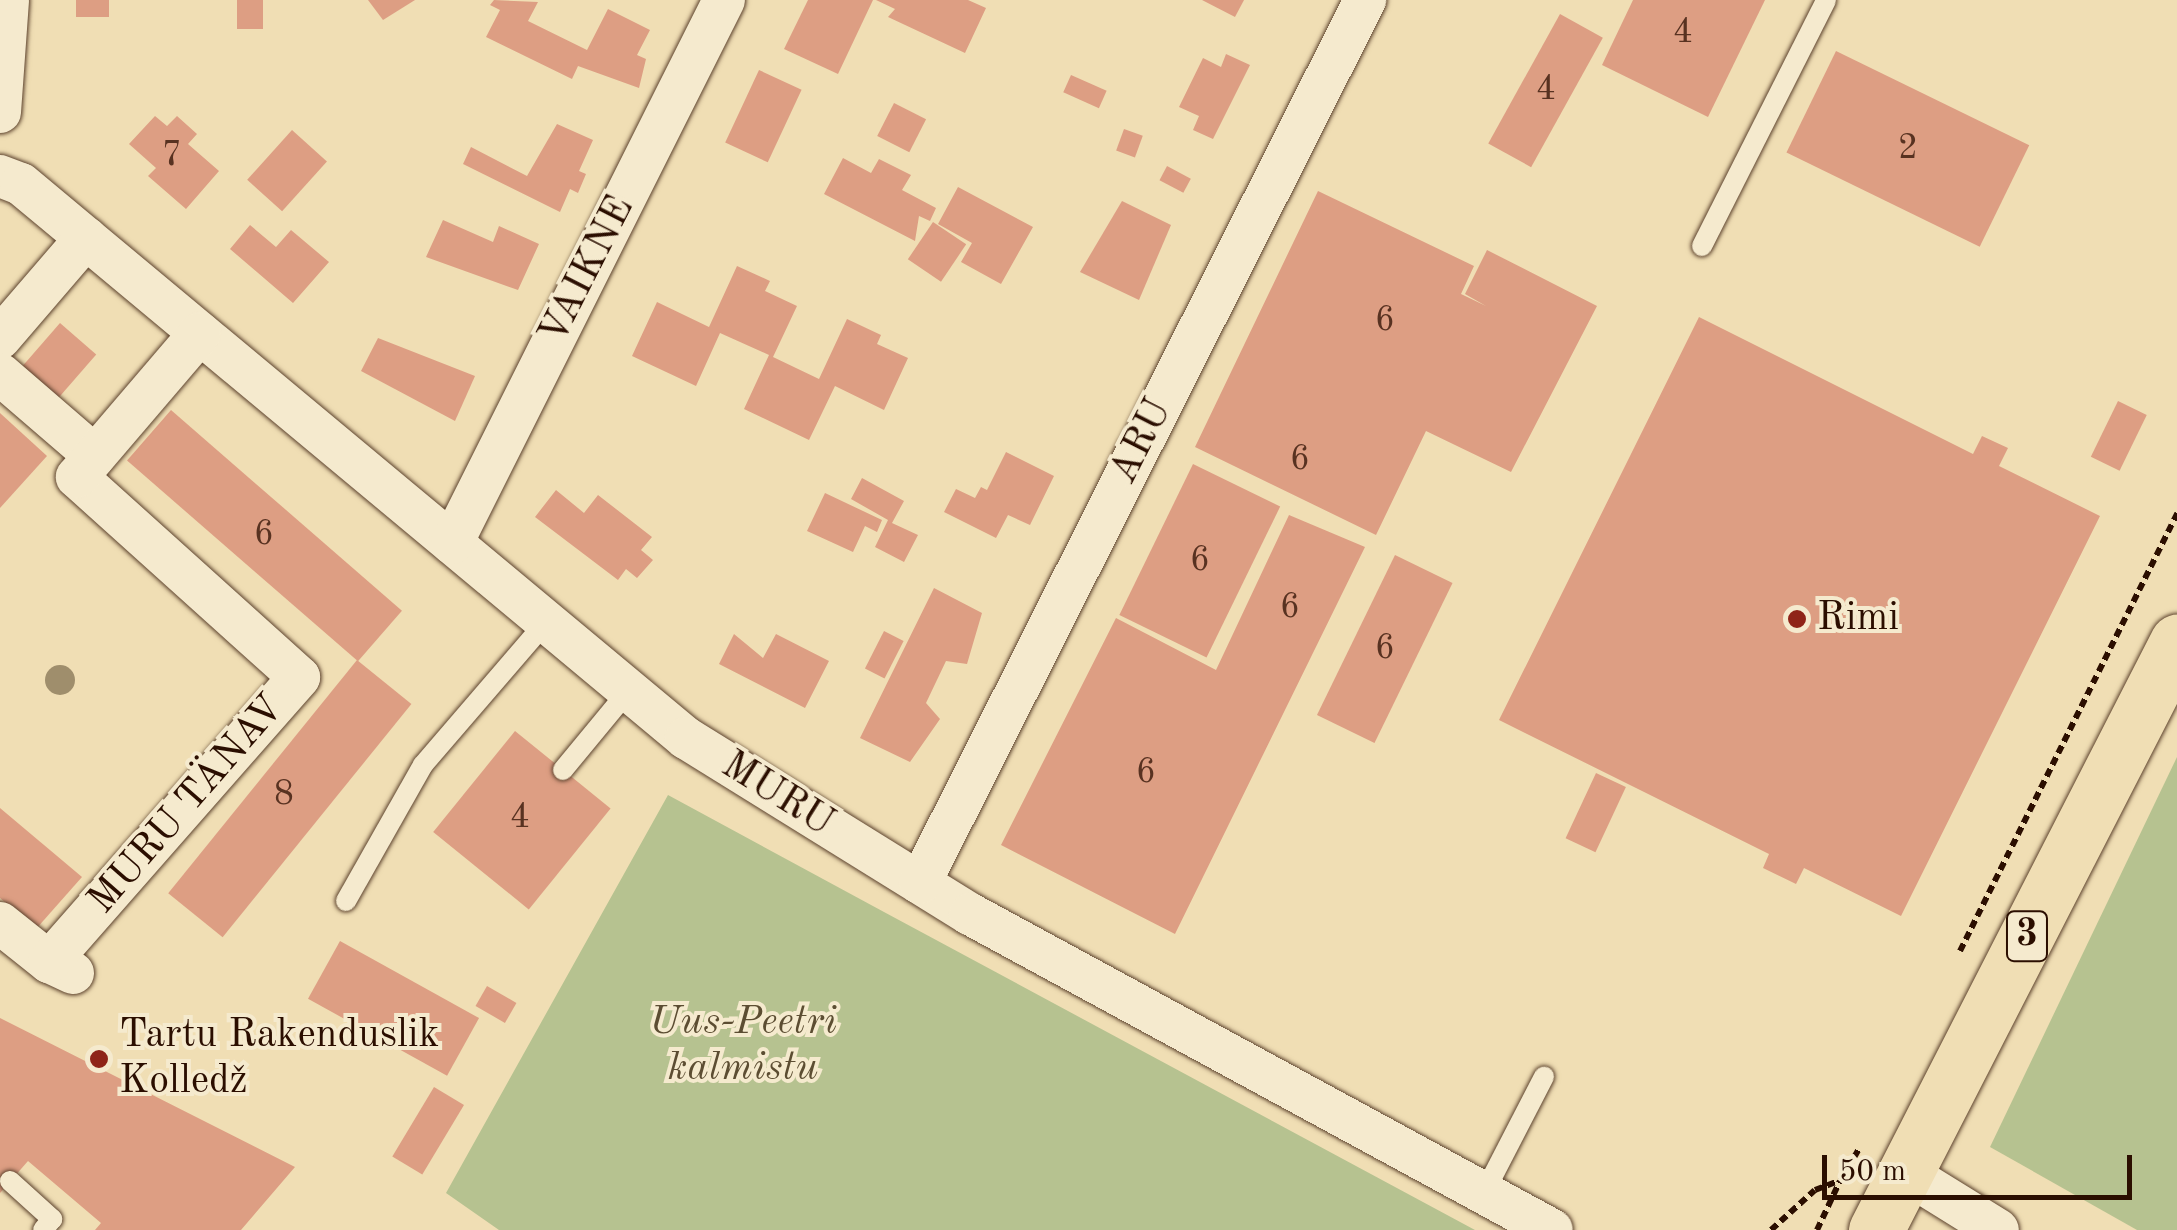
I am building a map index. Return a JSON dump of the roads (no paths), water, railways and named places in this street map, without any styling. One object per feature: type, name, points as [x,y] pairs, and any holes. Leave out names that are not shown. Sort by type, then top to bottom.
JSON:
[{"type":"highway","name":"3","points":[[1876,1230],[2177,642]]},
{"type":"street","points":[[0,112],[8,0]]},
{"type":"street","name":"VAIKNE","points":[[452,543],[724,0]]},
{"type":"street","name":"ARU","points":[[920,883],[1365,0]]},
{"type":"street","name":"MURU","points":[[0,176],[22,184],[686,738],[920,883],[1552,1230]]},
{"type":"street","points":[[0,338],[86,238]]},
{"type":"street","points":[[0,374],[95,456],[200,333]]},
{"type":"street","name":"MURU TÄNAV","points":[[0,923],[61,968],[299,677],[78,477],[95,456]]},
{"type":"street","points":[[1906,1173],[1998,1230]]},
{"type":"lane","points":[[1702,246],[1826,0]]},
{"type":"lane","points":[[346,901],[423,765],[546,622]]},
{"type":"lane","points":[[562,770],[629,690]]},
{"type":"lane","points":[[1484,1193],[1544,1077]]},
{"type":"lane","points":[[10,1181],[52,1220],[43,1230]]},
{"type":"place","name":"Rimi","points":[[1797,619]]},
{"type":"place","name":"Tartu Rakenduslik Kolledž","points":[[99,1059]]},
{"type":"park label","name":"Uus-Peetri kalmistu","points":[[743,1046]]}]
